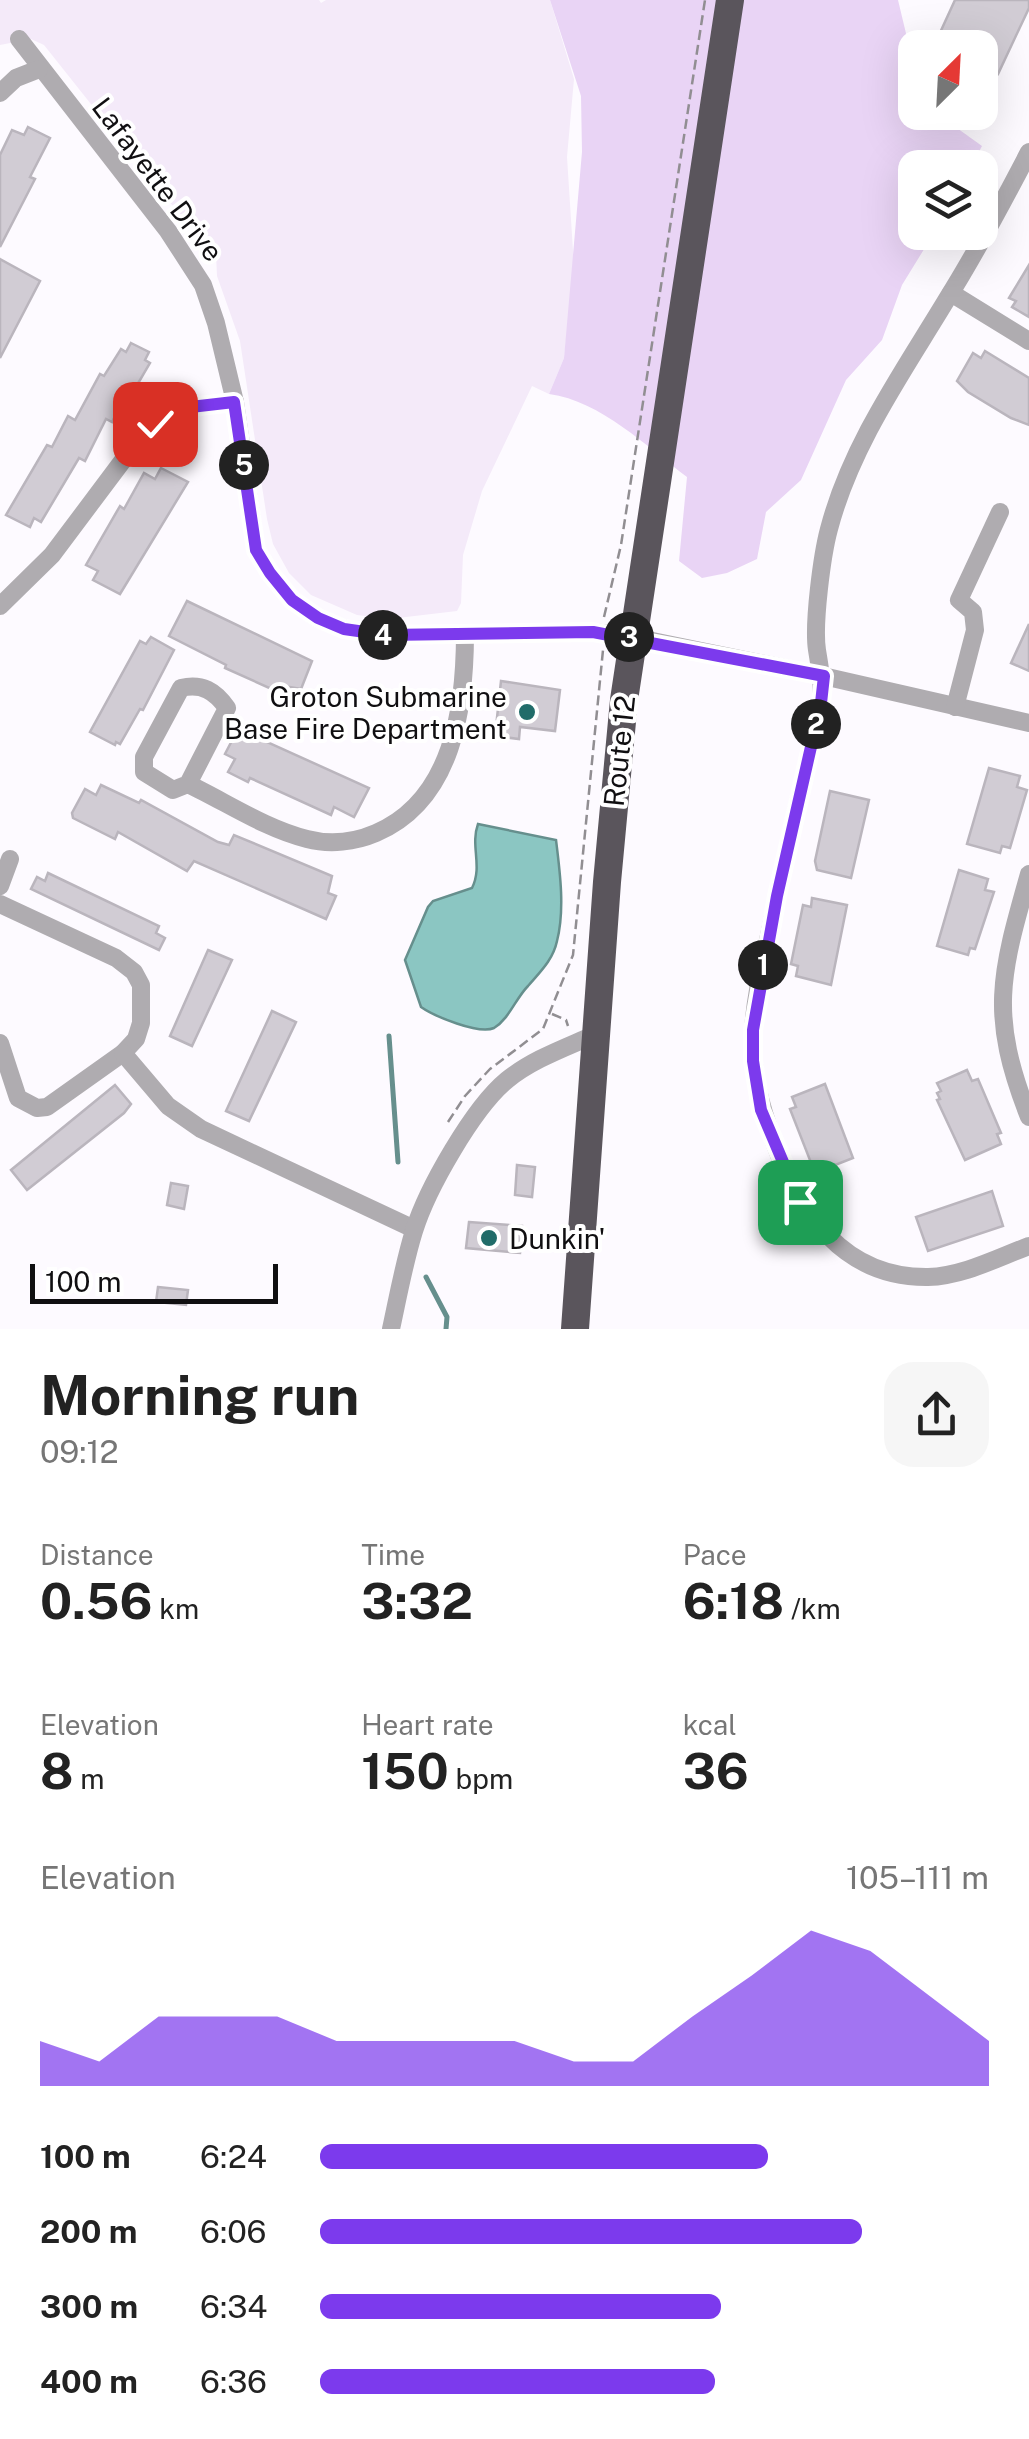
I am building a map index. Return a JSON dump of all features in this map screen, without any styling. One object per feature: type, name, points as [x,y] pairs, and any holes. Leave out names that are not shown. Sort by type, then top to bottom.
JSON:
[{"type":"highway","name":"Route 12","points":[[575,1329],[616,770],[730,0]]},
{"type":"street","name":"Lafayette Drive","points":[[20,40],[192,265],[203,285],[234,402],[256,550],[292,600],[318,618],[344,629],[386,635],[593,632],[824,676],[1029,723]]},
{"type":"street","points":[[0,92],[16,78],[39,69]]},
{"type":"street","points":[[1029,152],[862,444],[842,486],[828,533],[822,585],[816,648],[824,676],[821,703],[756,1001],[753,1061],[761,1110],[800,1202],[835,1244],[892,1273],[923,1277],[949,1276],[1029,1246]]},
{"type":"street","points":[[951,294],[1029,341]]},
{"type":"street","points":[[0,606],[52,555],[136,443],[155,424],[182,408],[234,402]]},
{"type":"street","points":[[955,707],[975,630],[973,612],[959,600],[1000,512]]},
{"type":"street","points":[[188,784],[227,708],[218,696],[196,684],[181,688],[144,757],[144,772],[173,790],[188,784],[308,840],[362,839],[388,828],[412,809],[443,768],[456,730],[465,633]]},
{"type":"street","points":[[0,886],[10,859]]},
{"type":"street","points":[[1029,874],[1001,989],[1012,1074],[1029,1117]]},
{"type":"street","points":[[0,904],[116,958],[142,984],[141,1022],[136,1039],[55,1104],[37,1108],[18,1098],[0,1043]]},
{"type":"street","points":[[390,1329],[414,1229],[483,1104],[533,1062],[596,1034]]},
{"type":"street","points":[[123,1052],[168,1106],[202,1130],[414,1229]]},
{"type":"path","points":[[604,618],[621,545],[705,0]]},
{"type":"path","points":[[568,1047],[567,1022],[550,1014],[575,946],[603,642]]},
{"type":"shaded area","points":[[0,0],[321,3],[550,0],[574,79],[567,157],[574,266],[564,358],[549,394],[532,386],[482,491],[463,555],[461,603],[457,611],[389,619],[357,615],[311,595],[289,573],[273,544],[267,519],[240,341],[217,276],[216,254],[164,196],[44,45],[31,39],[0,45]]},
{"type":"shaded area","points":[[550,0],[898,0],[905,30],[898,30],[898,130],[960,130],[982,146],[980,150],[898,150],[898,250],[924,250],[902,285],[882,340],[846,380],[801,480],[766,512],[757,559],[727,573],[702,578],[679,561],[687,477],[605,415],[549,394],[564,358],[582,152],[581,96]]},
{"type":"water","points":[[478,824],[556,840],[561,891],[561,917],[552,954],[504,1019],[487,1029],[457,1024],[421,1007],[405,960],[433,901],[472,888]]},
{"type":"building","points":[[955,0],[1029,0],[1029,8],[998,74],[998,30],[941,30]]},
{"type":"building","points":[[28,127],[50,138],[30,177],[35,179],[0,247],[0,155],[12,130],[24,135]]},
{"type":"building","points":[[0,259],[40,281],[0,358]]},
{"type":"building","points":[[1029,265],[1029,317],[1012,307],[1016,301],[1009,298]]},
{"type":"building","points":[[131,343],[149,352],[145,360],[150,363],[119,416],[116,414],[112,422],[106,419],[85,461],[79,458],[41,522],[34,518],[30,527],[6,515],[68,416],[75,420],[100,374],[104,376],[121,349],[126,352]]},
{"type":"building","points":[[985,351],[1029,378],[1029,425],[968,392],[957,381],[973,353],[981,358]]},
{"type":"building","points":[[161,468],[188,482],[120,594],[93,580],[98,571],[86,565],[144,473],[155,479]]},
{"type":"building","points":[[187,601],[312,661],[301,689],[289,687],[285,695],[225,668],[226,665],[169,636]]},
{"type":"building","points":[[1029,624],[1029,671],[1011,663]]},
{"type":"building","points":[[151,637],[174,650],[143,710],[140,709],[120,744],[115,745],[90,732],[140,641],[146,644]]},
{"type":"building","name":"Groton Submarine Base Fire Department","points":[[501,681],[560,690],[555,731],[520,727],[519,739],[495,736]]},
{"type":"building","points":[[238,729],[369,788],[354,817],[334,807],[331,815],[228,772],[235,759],[225,754]]},
{"type":"building","points":[[989,768],[1020,776],[1017,787],[1027,790],[1010,848],[1002,846],[1000,853],[967,844]]},
{"type":"building","points":[[101,785],[139,803],[141,800],[218,842],[229,845],[234,835],[332,876],[328,893],[336,896],[326,919],[194,861],[187,871],[118,832],[115,839],[73,818],[85,789],[96,795]]},
{"type":"building","points":[[830,791],[869,800],[851,878],[817,870],[815,861]]},
{"type":"building","points":[[959,870],[988,879],[985,890],[994,892],[975,949],[970,948],[968,955],[937,946]]},
{"type":"building","points":[[48,873],[159,926],[156,933],[165,938],[159,950],[31,889],[37,877],[45,881]]},
{"type":"building","points":[[812,898],[847,905],[831,985],[796,976],[798,966],[791,964],[803,905],[811,907]]},
{"type":"building","points":[[208,950],[232,960],[192,1046],[170,1036]]},
{"type":"building","points":[[272,1011],[296,1022],[249,1121],[226,1111]]},
{"type":"building","points":[[967,1070],[972,1081],[978,1079],[1001,1133],[997,1134],[1001,1144],[965,1160],[937,1100],[941,1091],[937,1083]]},
{"type":"building","points":[[825,1084],[853,1158],[815,1173],[790,1109],[796,1107],[792,1097]]},
{"type":"building","points":[[115,1085],[131,1104],[124,1113],[27,1190],[11,1170]]},
{"type":"building","points":[[517,1165],[535,1167],[532,1197],[515,1195]]},
{"type":"building","points":[[171,1183],[188,1186],[184,1209],[167,1205]]},
{"type":"building","points":[[992,1191],[1003,1226],[928,1251],[916,1217]]},
{"type":"building","points":[[469,1222],[522,1226],[520,1253],[466,1248]]},
{"type":"building","points":[[158,1287],[188,1290],[186,1305],[156,1302]]},
{"type":"waterway","points":[[389,1036],[398,1162]]},
{"type":"waterway","points":[[426,1277],[447,1317],[446,1329]]},
{"type":"place","name":"Groton Submarine Base Fire Department","points":[[527,712]]},
{"type":"place","name":"Dunkin'","points":[[489,1238]]},
{"type":"route","points":[[155,424],[182,408],[234,402],[256,550],[292,600],[318,618],[344,629],[386,635],[593,632],[824,676],[753,1030],[753,1061],[761,1110],[800,1202]]}]
